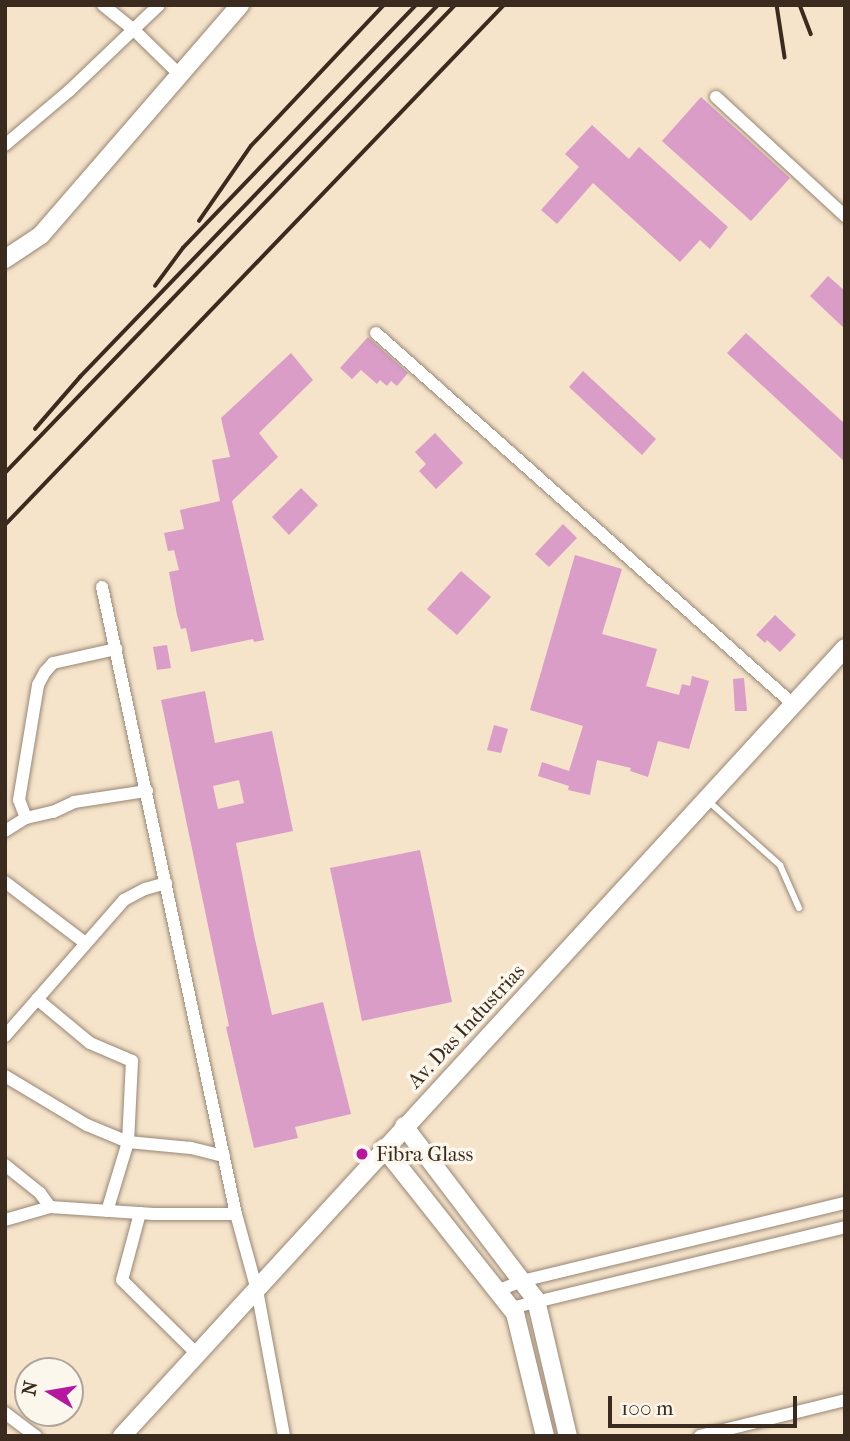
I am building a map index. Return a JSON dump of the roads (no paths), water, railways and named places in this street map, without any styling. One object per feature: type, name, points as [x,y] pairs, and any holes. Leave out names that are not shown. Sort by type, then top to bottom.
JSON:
[{"type":"main road","points":[[5,259],[41,236],[240,5]]},
{"type":"main road","name":"Av. Das Industrias","points":[[122,1436],[845,648]]},
{"type":"main road","points":[[404,1126],[536,1300],[568,1436]]},
{"type":"main road","points":[[384,1148],[511,1308],[519,1323],[545,1436]]},
{"type":"street","points":[[103,5],[134,30],[180,75]]},
{"type":"street","points":[[5,145],[159,5]]},
{"type":"street","points":[[716,97],[845,216]]},
{"type":"street","points":[[376,333],[794,705]]},
{"type":"street","points":[[103,587],[236,1214],[257,1290],[284,1436]]},
{"type":"street","points":[[26,818],[19,800],[36,693],[45,672],[53,663],[116,649]]},
{"type":"street","points":[[5,831],[26,818],[92,797],[146,792]]},
{"type":"street","points":[[5,882],[84,942]]},
{"type":"street","points":[[5,1036],[84,942],[124,900],[145,889],[166,883]]},
{"type":"street","points":[[37,999],[90,1043],[131,1059],[128,1142],[107,1211]]},
{"type":"street","points":[[5,1076],[87,1125],[128,1142],[191,1148],[224,1156]]},
{"type":"street","points":[[5,1165],[40,1193],[50,1207]]},
{"type":"street","points":[[497,1292],[522,1281],[845,1203]]},
{"type":"street","points":[[5,1220],[50,1207],[140,1213],[236,1214]]},
{"type":"street","points":[[140,1213],[122,1280],[172,1325],[197,1354]]},
{"type":"street","points":[[511,1308],[845,1227]]},
{"type":"street","points":[[700,1436],[845,1400]]},
{"type":"street","points":[[5,1413],[36,1436]]},
{"type":"lane","points":[[707,800],[780,865],[799,908]]},
{"type":"railway","points":[[199,221],[251,146],[384,5]]},
{"type":"railway","points":[[155,286],[183,248],[416,5]]},
{"type":"railway","points":[[35,429],[80,377],[438,5]]},
{"type":"railway","points":[[5,473],[455,5]]},
{"type":"railway","points":[[5,525],[504,5]]},
{"type":"railway","points":[[777,5],[785,57]]},
{"type":"railway","points":[[800,5],[811,34]]},
{"type":"place","name":"Fibra Glass","points":[[362,1154]]}]
